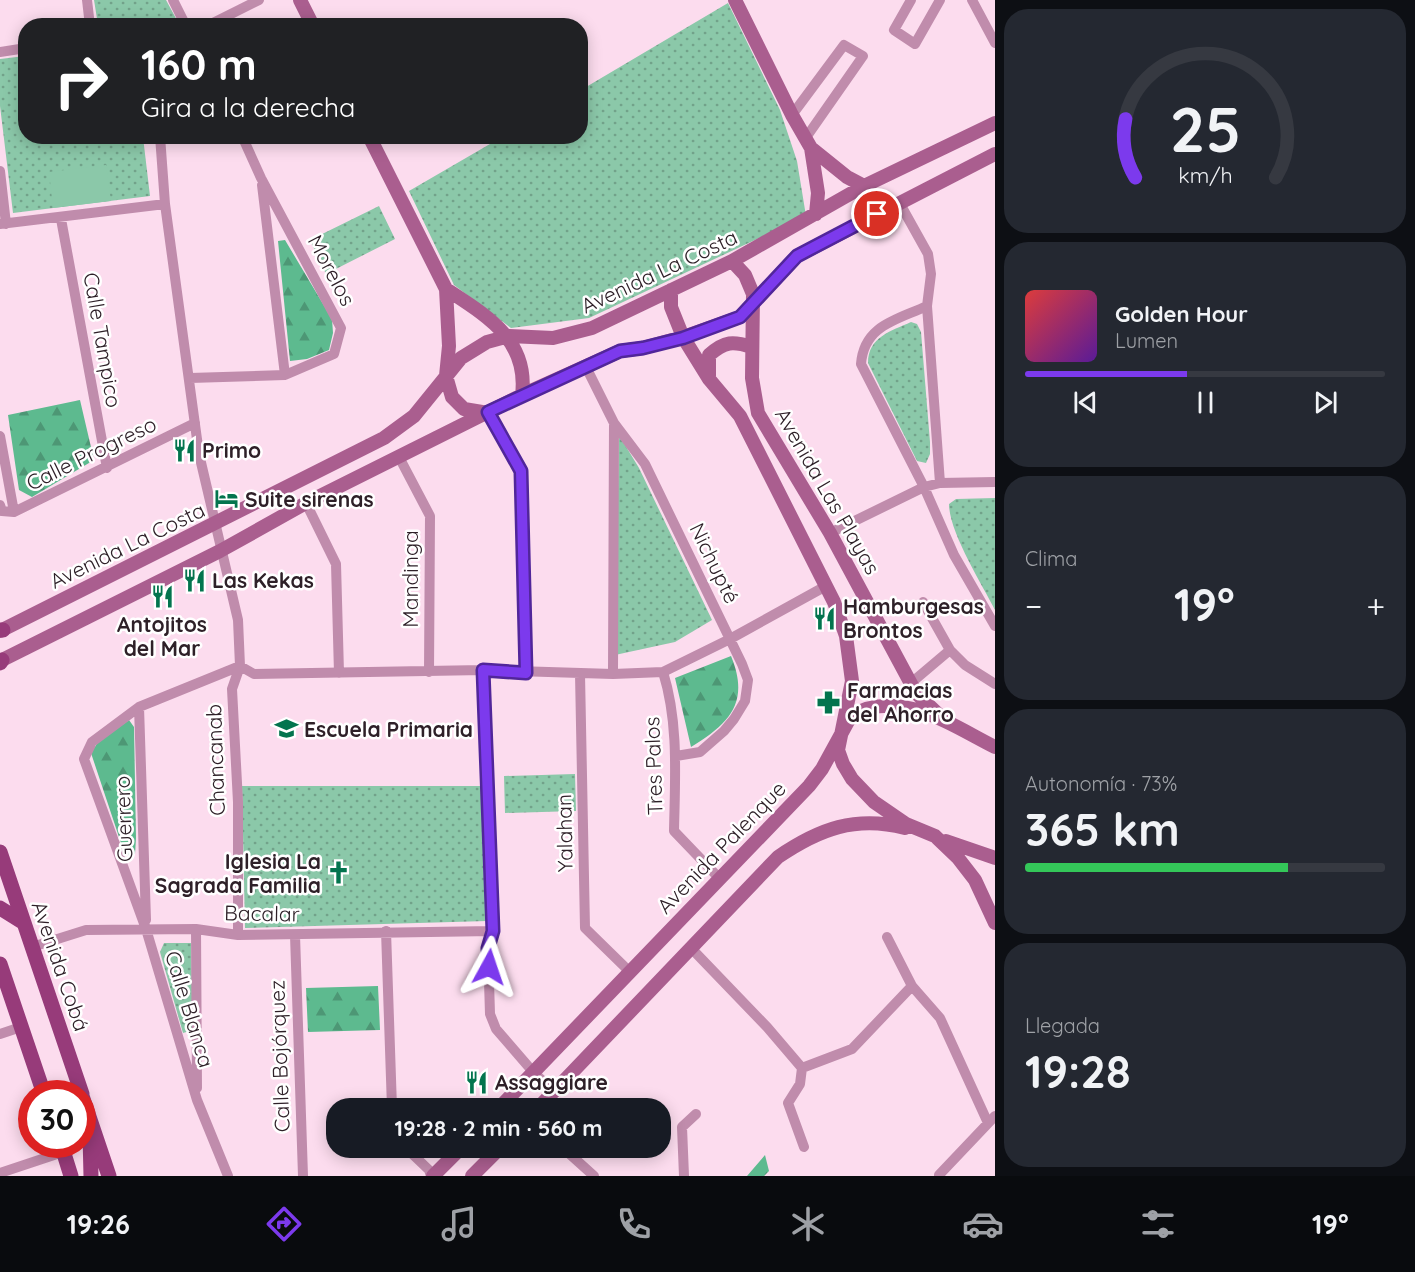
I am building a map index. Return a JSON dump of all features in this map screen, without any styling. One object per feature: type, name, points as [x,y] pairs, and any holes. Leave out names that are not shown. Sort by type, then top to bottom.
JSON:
[{"type":"main road","name":"Avenida Cobá","points":[[0,852],[77,1080]]},
{"type":"main road","points":[[0,908],[24,923]]},
{"type":"main road","points":[[0,964],[39,1080]]},
{"type":"main road","name":"Avenida Cobá","points":[[96,1138],[109,1176]]},
{"type":"main road","points":[[65,1158],[71,1176]]},
{"type":"main road","points":[[90,1158],[91,1176]]},
{"type":"street","points":[[87,0],[89,18]]},
{"type":"street","points":[[173,0],[182,18]]},
{"type":"street","points":[[223,18],[260,0]]},
{"type":"street","points":[[300,0],[309,18]]},
{"type":"street","points":[[735,0],[808,143],[818,193],[816,214]]},
{"type":"street","points":[[911,0],[894,30],[915,44],[940,0]]},
{"type":"street","points":[[972,0],[995,43]]},
{"type":"street","points":[[792,115],[844,45],[863,56],[808,143]]},
{"type":"street","points":[[0,52],[18,49]]},
{"type":"street","name":"Avenida La Costa","points":[[3,629],[384,438],[414,416],[461,358],[487,342],[508,336],[553,338],[592,328],[732,261],[864,186],[995,123]]},
{"type":"street","points":[[808,143],[847,177],[864,186],[874,197],[877,214]]},
{"type":"street","points":[[161,144],[165,204],[195,423],[216,524]]},
{"type":"street","name":"Morelos","points":[[190,378],[285,375],[334,354],[340,328],[261,178],[246,144]]},
{"type":"street","points":[[373,144],[446,290],[449,346],[446,376],[452,397],[464,409],[488,412]]},
{"type":"street","points":[[1,661],[220,551],[306,503],[522,395],[620,351],[683,338],[740,317],[797,256],[899,202],[993,159]]},
{"type":"street","points":[[0,171],[3,224],[61,219],[165,204]]},
{"type":"street","points":[[261,178],[285,375]]},
{"type":"street","points":[[899,202],[928,254],[931,274],[927,306],[940,483]]},
{"type":"street","name":"Calle Tampico","points":[[61,219],[107,468]]},
{"type":"street","name":"Avenida Las Playas","points":[[732,261],[748,280],[754,303],[752,378],[758,413],[830,533],[916,693],[946,722]]},
{"type":"street","points":[[446,290],[508,336],[521,358],[524,379],[522,395]]},
{"type":"street","name":"Avenida Las Playas","points":[[671,290],[671,307],[683,338],[709,379],[740,416],[834,602],[846,636],[852,681],[843,728]]},
{"type":"street","points":[[927,306],[873,331],[862,348],[861,363],[924,487],[954,555],[995,626]]},
{"type":"street","points":[[709,379],[709,355],[721,344],[734,341],[752,347]]},
{"type":"street","name":"Nichupté","points":[[586,367],[614,423],[645,464],[748,680],[745,701],[724,731],[700,752],[676,756]]},
{"type":"street","points":[[488,412],[521,471],[526,673]]},
{"type":"street","name":"Calle Progreso","points":[[5,509],[107,468],[195,423]]},
{"type":"street","points":[[613,674],[614,423]]},
{"type":"street","points":[[0,436],[5,509]]},
{"type":"street","name":"Mandinga","points":[[399,457],[430,516],[429,672]]},
{"type":"street","points":[[830,533],[924,487],[940,483],[995,482]]},
{"type":"street","points":[[306,503],[336,564],[339,674]]},
{"type":"street","name":"Chancanab","points":[[216,524],[220,551],[238,620],[240,666],[232,689],[238,802],[238,935]]},
{"type":"street","points":[[146,929],[84,759],[92,742],[139,707],[240,666],[254,674],[483,670],[580,674],[663,672],[730,639],[826,586]]},
{"type":"street","points":[[923,602],[950,650],[965,665],[995,684]]},
{"type":"street","points":[[3,629],[20,650]]},
{"type":"street","points":[[911,684],[950,650]]},
{"type":"street","points":[[483,670],[493,931],[488,948],[490,1014],[496,1029],[534,1073],[554,1091]]},
{"type":"street","name":"Tres Palos","points":[[663,672],[668,687],[676,756],[674,831],[720,878]]},
{"type":"street","name":"Yalahan","points":[[580,674],[585,928],[630,972]]},
{"type":"street","name":"Guerrero","points":[[139,707],[146,929]]},
{"type":"street","name":"Avenida Palenque","points":[[509,1098],[809,786],[822,769],[843,728],[858,712],[881,707],[922,710],[995,747]]},
{"type":"street","points":[[843,728],[838,750],[852,779],[874,802],[894,816],[935,836],[974,853],[995,858]]},
{"type":"street","points":[[547,1098],[778,856],[824,830],[844,825],[888,824],[935,836],[958,858],[975,880],[995,923]]},
{"type":"street","name":"Calle Blanca","points":[[146,929],[197,1100],[228,1176]]},
{"type":"street","name":"Bacalar","points":[[32,947],[86,930],[196,929],[238,935],[493,931]]},
{"type":"street","name":"Calle Blanca","points":[[196,929],[197,1100]]},
{"type":"street","points":[[386,931],[392,1098]]},
{"type":"street","name":"Calle Bojórquez","points":[[294,935],[303,1176]]},
{"type":"street","points":[[887,937],[912,986],[940,1018],[992,1119],[939,1175]]},
{"type":"street","points":[[691,948],[767,1027],[802,1068],[800,1084],[788,1103],[804,1147]]},
{"type":"street","points":[[802,1068],[852,1049],[912,986]]},
{"type":"street","points":[[0,1034],[21,1027]]},
{"type":"street","points":[[684,1176],[682,1127],[696,1114]]},
{"type":"street","points":[[0,1173],[37,1158]]},
{"type":"street","points":[[416,1158],[432,1176],[451,1158]]},
{"type":"street","points":[[472,1176],[490,1158]]},
{"type":"street","points":[[574,1158],[594,1176]]},
{"type":"green space","points":[[94,0],[166,0],[176,18],[97,18]]},
{"type":"green space","points":[[728,3],[780,110],[797,161],[806,216],[589,318],[511,328],[454,285],[409,191],[490,144],[588,144],[588,86]]},
{"type":"green space","points":[[18,57],[18,144],[144,144],[150,196],[13,213],[0,106],[0,59]]},
{"type":"green space","points":[[106,165],[111,201],[53,208],[49,172]]},
{"type":"green space","points":[[379,206],[395,239],[326,274],[310,240]]},
{"type":"green space","points":[[285,240],[332,319],[333,333],[329,350],[307,359],[290,361],[278,241]]},
{"type":"green space","points":[[911,322],[917,324],[921,332],[930,442],[930,454],[926,463],[917,461],[868,363],[869,354],[876,341]]},
{"type":"green space","points":[[80,400],[94,460],[32,497],[19,490],[8,415]]},
{"type":"green space","points":[[619,435],[639,468],[712,620],[675,642],[615,655]]},
{"type":"green space","points":[[995,498],[995,610],[960,543],[950,516],[949,504],[956,499]]},
{"type":"green space","points":[[731,656],[738,686],[733,710],[716,729],[691,747],[675,678]]},
{"type":"green space","points":[[129,720],[134,727],[136,838],[135,854],[125,855],[91,753],[98,742]]},
{"type":"green space","points":[[575,774],[576,811],[505,813],[504,776]]},
{"type":"green space","points":[[242,786],[481,786],[487,921],[245,928]]},
{"type":"green space","points":[[164,943],[191,943],[193,1030],[183,1033],[160,952]]},
{"type":"green space","points":[[378,986],[380,1030],[308,1032],[306,988]]},
{"type":"green space","points":[[765,1155],[769,1171],[764,1176],[747,1176]]},
{"type":"place","name":"Primo","points":[[184,450]]},
{"type":"place","name":"Suite sirenas","points":[[227,499]]},
{"type":"place","name":"Las Kekas","points":[[194,580]]},
{"type":"place","name":"Antojitos del Mar","points":[[162,596]]},
{"type":"place","name":"Hamburgesas Brontos","points":[[825,618]]},
{"type":"place","name":"Farmacias del Ahorro","points":[[829,702]]},
{"type":"place","name":"Escuela Primaria","points":[[286,729]]},
{"type":"place","name":"Iglesia La Sagrada Familia","points":[[339,873]]},
{"type":"place","name":"Assaggiare","points":[[477,1082]]},
{"type":"route","points":[[489,967],[488,948],[493,931],[483,670],[526,673],[521,471],[488,412],[620,351],[683,338],[740,317],[797,256],[877,214]]}]
